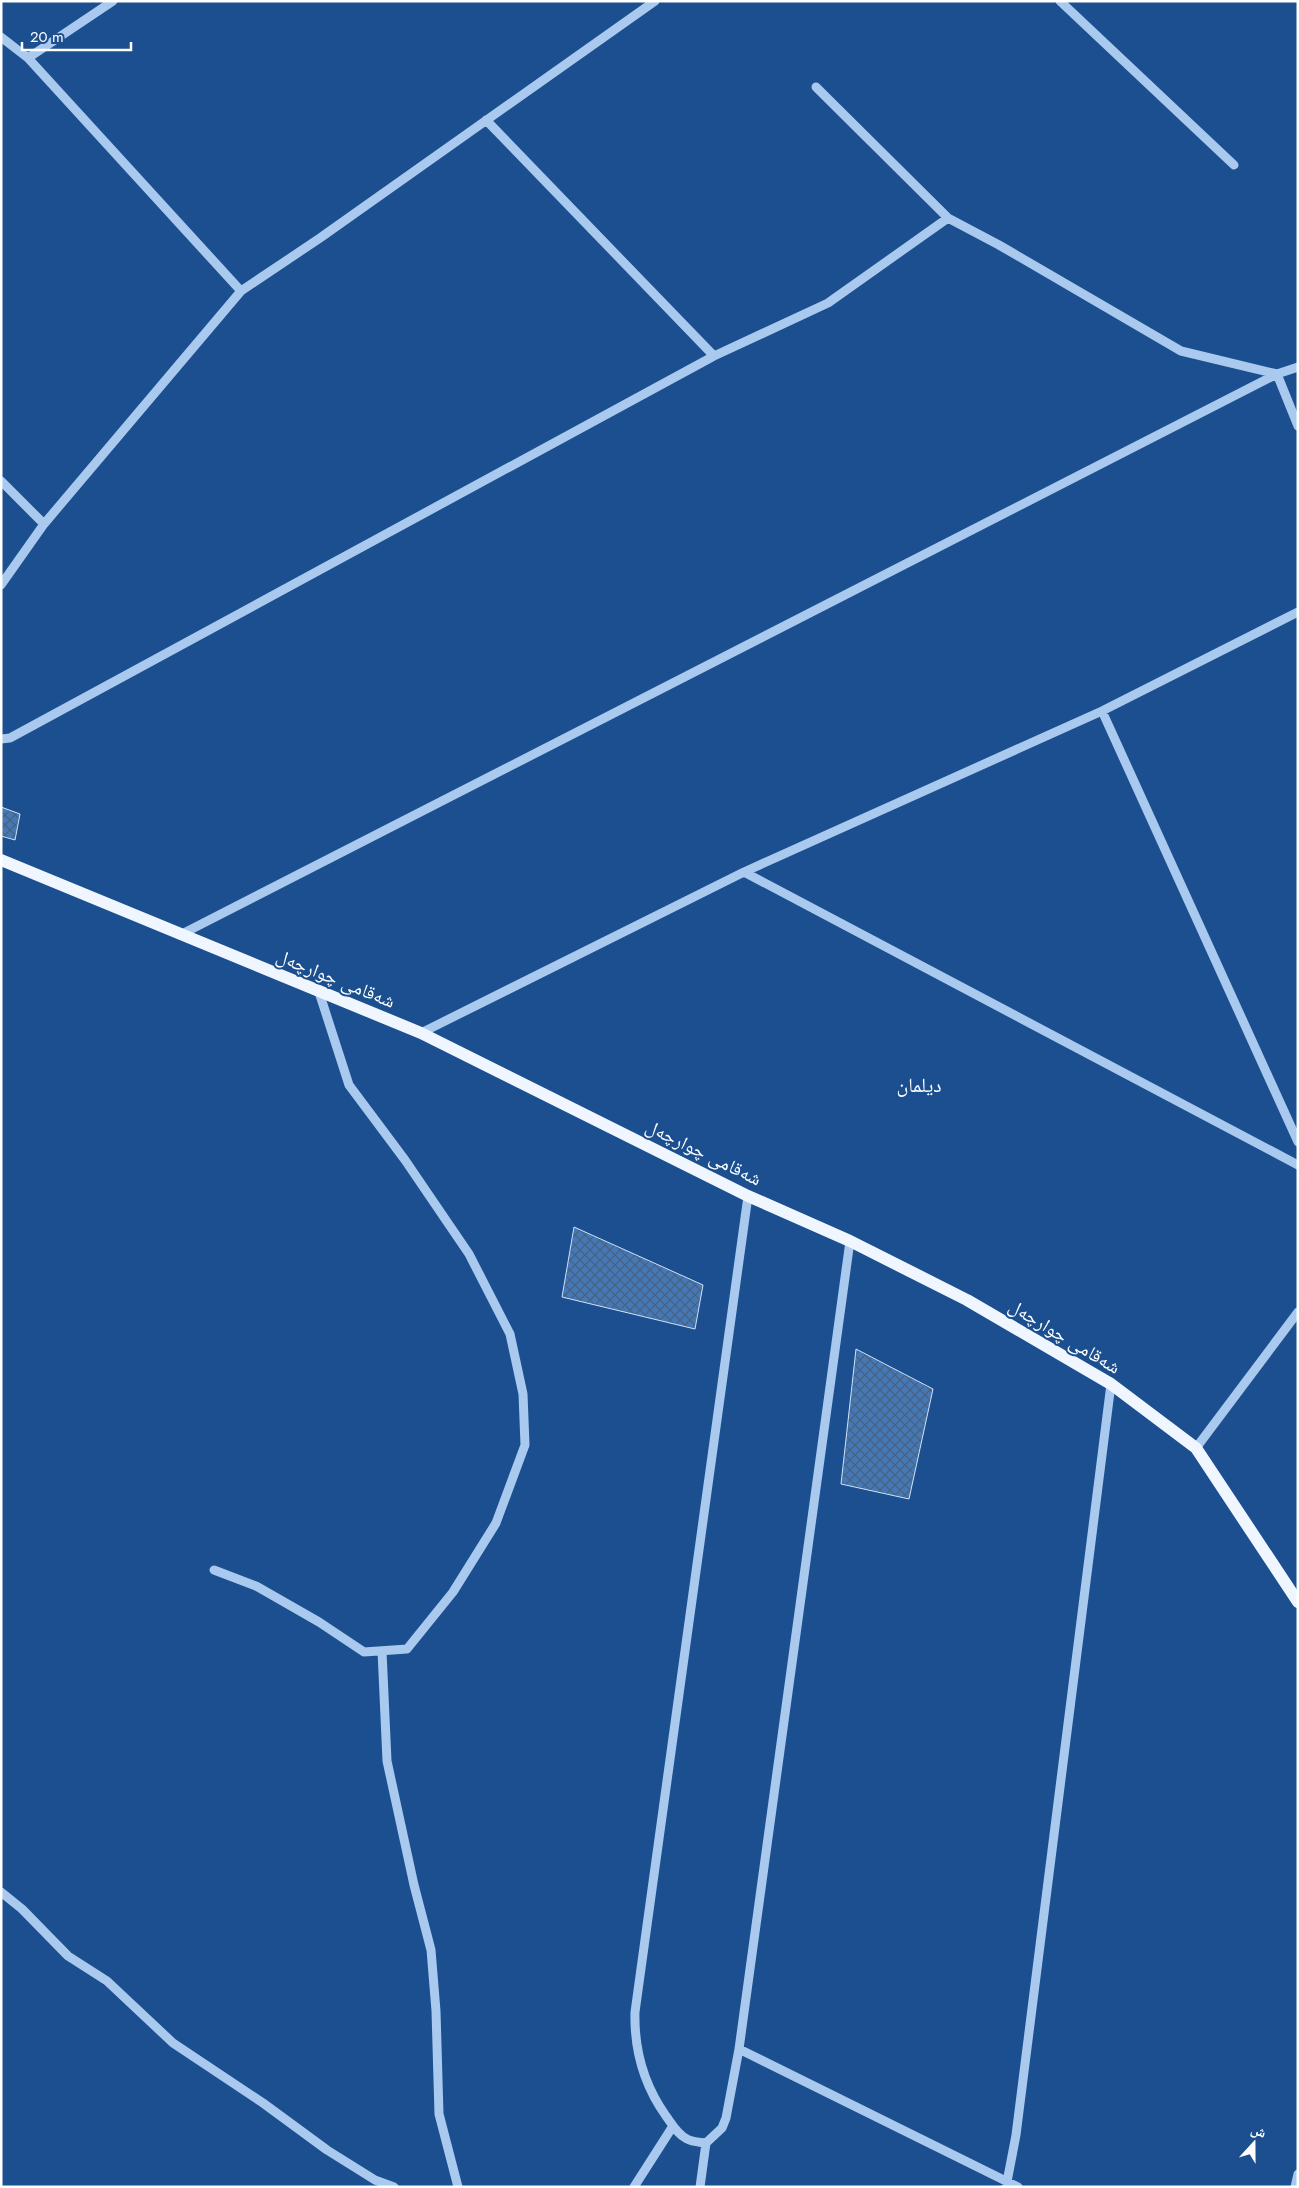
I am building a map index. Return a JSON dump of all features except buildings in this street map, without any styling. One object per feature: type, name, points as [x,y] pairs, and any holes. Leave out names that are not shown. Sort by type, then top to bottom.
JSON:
[{"type":"main road","name":"شەقامی چوارچەل","points":[[1,860],[421,1033],[748,1196],[850,1241],[967,1300],[1111,1384],[1196,1448],[1298,1602]]},
{"type":"street","points":[[28,58],[112,1]]},
{"type":"street","points":[[1,585],[44,524],[241,291],[655,1]]},
{"type":"street","points":[[1060,1],[1234,165]]},
{"type":"street","points":[[1,37],[28,58],[241,291]]},
{"type":"street","points":[[816,87],[948,218],[999,244],[1181,351],[1277,374]]},
{"type":"street","points":[[486,120],[714,356]]},
{"type":"street","points":[[1,739],[10,738],[714,356],[828,303],[948,218]]},
{"type":"street","points":[[180,935],[1277,374],[1298,367]]},
{"type":"street","points":[[1277,374],[1298,426]]},
{"type":"street","points":[[1,481],[44,524]]},
{"type":"street","points":[[421,1033],[744,872],[1102,712],[1298,612]]},
{"type":"street","points":[[1102,712],[1298,1142]]},
{"type":"street","points":[[744,872],[1298,1165]]},
{"type":"street","points":[[214,1570],[256,1586],[319,1622],[364,1652],[407,1649],[454,1592],[496,1523],[525,1445],[523,1394],[510,1334],[469,1254],[405,1160],[349,1085],[319,992]]},
{"type":"street","points":[[706,2143],[687,2139],[673,2126],[658,2105],[646,2082],[638,2058],[634,2032],[635,2012],[748,1196]]},
{"type":"street","points":[[700,2187],[706,2143],[722,2128],[726,2118],[738,2049],[850,1241]]},
{"type":"street","points":[[1196,1448],[1298,1312]]},
{"type":"street","points":[[1007,2184],[1016,2135],[1111,1384]]},
{"type":"street","points":[[382,1651],[387,1761],[431,1950],[436,2011],[439,2114],[458,2187]]},
{"type":"street","points":[[1,1892],[22,1909],[68,1956],[107,1981],[173,2043],[263,2103],[327,2150],[375,2180],[394,2187]]},
{"type":"street","points":[[738,2049],[1007,2184],[1018,2187]]},
{"type":"street","points":[[634,2187],[673,2126]]},
{"type":"street","points":[[1295,2187],[1298,2174]]},
{"type":"district","name":"دیلمان","points":[[919,1085]]}]
